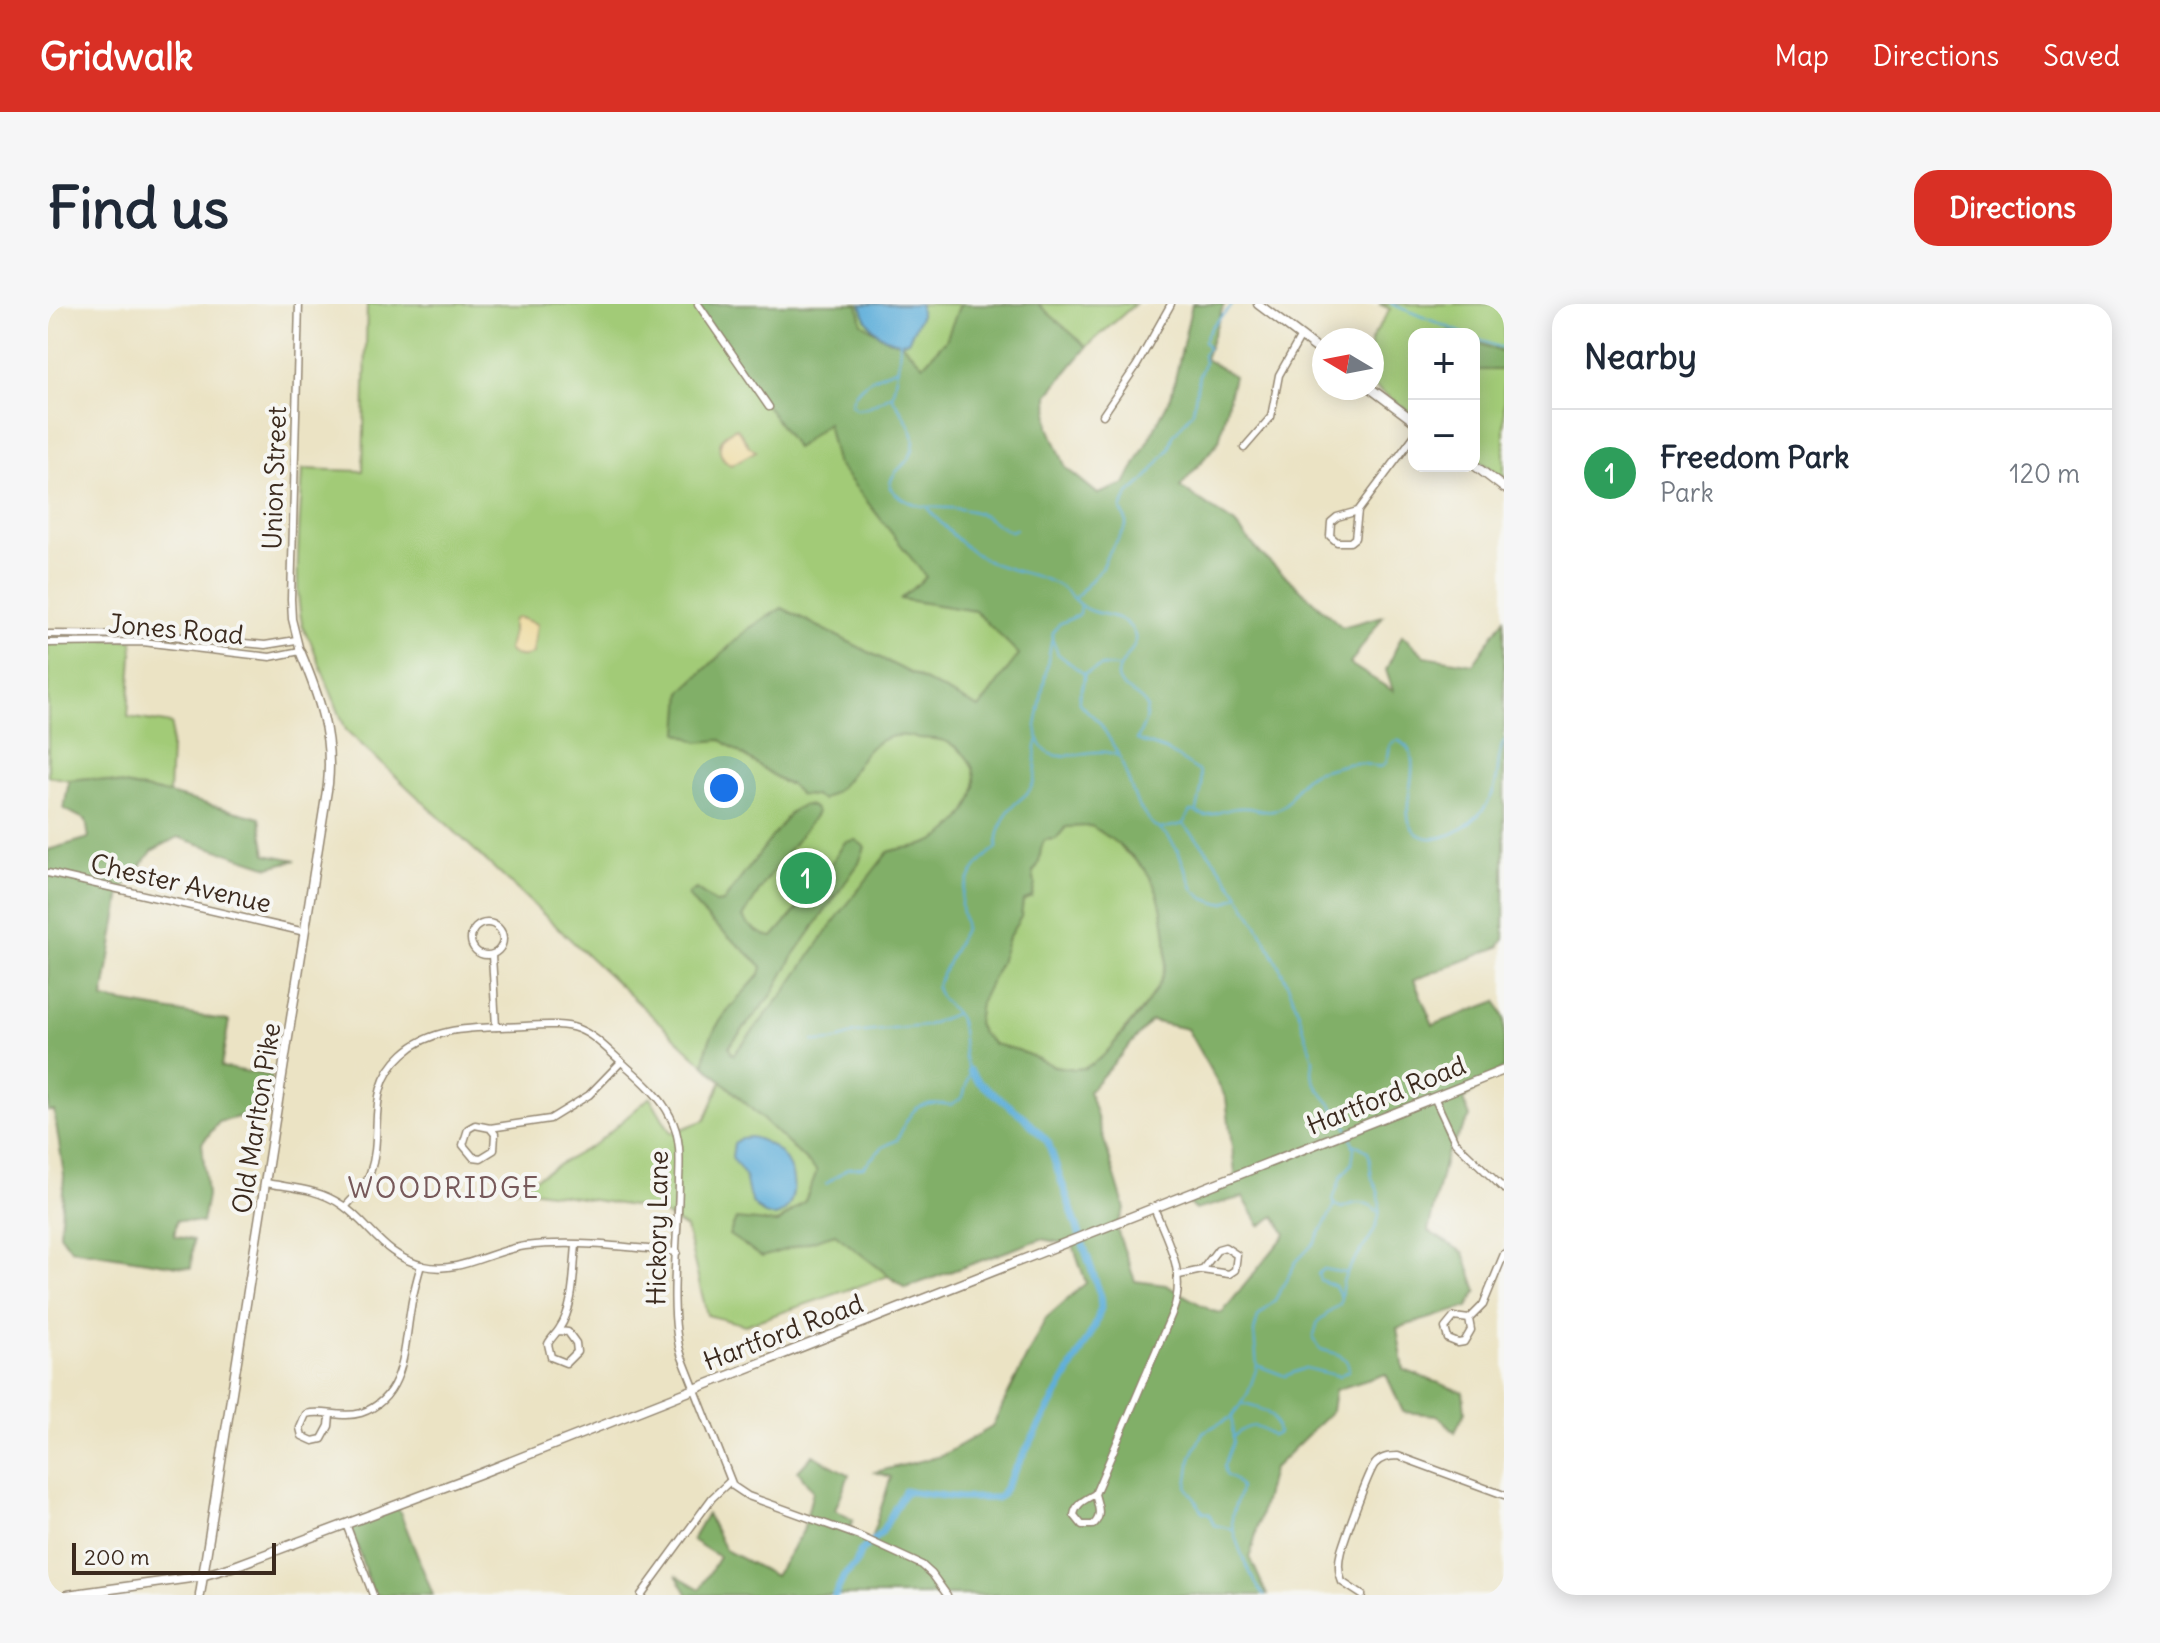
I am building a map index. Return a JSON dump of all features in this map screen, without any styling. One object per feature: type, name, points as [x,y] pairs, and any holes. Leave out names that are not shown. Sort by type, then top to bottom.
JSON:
[{"type":"street","name":"Union Street","points":[[299,304],[291,599],[300,651]]},
{"type":"street","points":[[698,304],[769,407]]},
{"type":"street","points":[[1103,415],[1137,365],[1171,304]]},
{"type":"street","points":[[1258,304],[1312,345]]},
{"type":"street","points":[[1244,448],[1271,417],[1279,375],[1301,336]]},
{"type":"street","points":[[1384,398],[1408,416]]},
{"type":"street","points":[[1358,511],[1331,522],[1330,536],[1337,542],[1350,542],[1355,538],[1358,511],[1408,444]]},
{"type":"street","points":[[1480,470],[1504,488]]},
{"type":"street","name":"Jones Road","points":[[48,634],[161,635],[265,645],[296,640]]},
{"type":"street","name":"Jones Road","points":[[48,643],[143,642],[270,657],[300,651]]},
{"type":"street","name":"Old Marlton Pike","points":[[200,1595],[320,847],[330,751],[322,706],[300,651]]},
{"type":"street","name":"Chester Avenue","points":[[48,873],[305,932]]},
{"type":"street","points":[[488,923],[497,926],[503,933],[504,942],[500,950],[492,955],[482,955],[475,950],[471,941],[479,925],[488,923]]},
{"type":"street","points":[[492,955],[496,1027]]},
{"type":"street","name":"Hickory Lane","points":[[345,1207],[362,1188],[371,1171],[376,1103],[382,1085],[395,1062],[415,1045],[454,1030],[496,1027],[551,1024],[577,1027],[592,1034],[661,1102],[677,1133],[680,1161],[677,1336],[729,1482]]},
{"type":"street","points":[[490,1128],[495,1134],[494,1150],[481,1158],[473,1157],[463,1145],[468,1129],[550,1119],[589,1095],[621,1062]]},
{"type":"street","name":"Hartford Road","points":[[67,1595],[204,1576],[479,1474],[1504,1070]]},
{"type":"street","points":[[1434,1097],[1455,1142],[1504,1189]]},
{"type":"street","points":[[266,1183],[313,1191],[345,1207],[377,1241],[421,1265],[453,1267],[524,1247],[650,1248],[677,1252]]},
{"type":"street","points":[[1095,1494],[1100,1514],[1093,1525],[1082,1525],[1074,1515],[1075,1509],[1095,1494],[1179,1292],[1179,1275],[1154,1208]]},
{"type":"street","points":[[559,1331],[568,1332],[576,1343],[577,1352],[566,1363],[557,1361],[548,1352],[548,1344],[552,1335],[559,1331],[571,1295],[576,1246]]},
{"type":"street","points":[[1179,1275],[1202,1270],[1229,1274],[1235,1270],[1237,1255],[1225,1247],[1218,1249],[1202,1270]]},
{"type":"street","points":[[1469,1319],[1483,1305],[1504,1254]]},
{"type":"street","points":[[330,1415],[329,1426],[322,1439],[313,1441],[302,1436],[300,1428],[306,1414],[314,1411],[353,1415],[383,1400],[395,1385],[421,1265]]},
{"type":"street","points":[[1454,1317],[1469,1319],[1471,1330],[1464,1342],[1448,1339],[1445,1328],[1448,1322],[1454,1317]]},
{"type":"street","points":[[1362,1595],[1347,1587],[1338,1573],[1341,1551],[1374,1465],[1389,1456],[1409,1459],[1504,1495]]},
{"type":"street","points":[[641,1595],[712,1498],[729,1482],[748,1496],[859,1536],[922,1565],[947,1595]]},
{"type":"street","points":[[346,1524],[373,1595]]},
{"type":"green space","points":[[367,304],[1135,304],[1014,411],[1122,849],[1143,867],[1154,884],[1165,923],[1166,964],[1151,997],[1097,1062],[1085,1068],[1060,1067],[1021,1052],[905,1288],[888,1276],[745,1325],[707,1315],[686,1228],[657,1210],[518,1188],[598,1142],[650,1097],[671,1133],[705,1120],[722,1081],[346,730],[303,627],[299,608],[298,559],[303,469],[363,471]],"holes":[[[817,1172],[835,1233],[777,1223],[805,1201]]]},
{"type":"green space","points":[[695,304],[858,304],[862,323],[888,340],[901,343],[923,365],[946,340],[960,304],[1038,304],[1087,347],[1048,394],[1049,427],[1066,468],[1098,494],[1125,484],[1171,397],[1192,304],[1224,304],[1205,359],[1234,376],[1219,441],[1180,487],[1235,524],[1260,553],[1342,627],[1383,616],[1350,664],[1393,691],[1386,670],[1402,635],[1425,656],[1473,664],[1504,619],[1504,939],[1499,947],[1414,980],[1433,1025],[1497,1001],[1504,1019],[1504,1068],[1463,1100],[1470,1117],[1446,1155],[1428,1231],[1464,1253],[1477,1291],[1468,1307],[1397,1328],[1404,1370],[1463,1392],[1465,1412],[1455,1432],[1437,1415],[1403,1412],[1386,1374],[1335,1390],[1332,1411],[1272,1470],[1250,1557],[1267,1595],[688,1595],[676,1575],[700,1589],[719,1557],[692,1540],[707,1514],[725,1550],[775,1576],[803,1531],[813,1491],[798,1471],[813,1455],[849,1475],[835,1510],[853,1520],[848,1533],[870,1542],[891,1477],[875,1472],[941,1456],[992,1427],[1046,1318],[1086,1283],[1073,1245],[1041,1239],[905,1288],[835,1234],[762,1257],[729,1235],[736,1219],[778,1223],[805,1201],[817,1171],[705,1065],[706,1052],[716,1027],[760,974],[762,967],[699,909],[688,894],[696,889],[715,903],[723,902],[790,813],[800,806],[811,806],[817,812],[815,816],[765,882],[743,917],[756,930],[773,937],[819,884],[845,842],[856,840],[865,847],[859,863],[794,955],[772,995],[729,1046],[734,1054],[785,992],[832,924],[888,852],[930,843],[956,824],[971,801],[975,776],[971,764],[949,743],[897,735],[867,751],[844,783],[822,800],[800,795],[791,785],[721,740],[698,742],[679,733],[682,691],[748,629],[782,608],[979,708],[1019,654],[975,611],[900,599],[926,577],[836,462],[827,423],[796,448]],"holes":[[[1091,826],[1130,854],[1148,874],[1162,910],[1166,953],[1162,977],[1152,997],[1102,1057],[1085,1068],[1075,1069],[1054,1066],[1018,1050],[994,1044],[981,1032],[977,1023],[980,1003],[1000,963],[1008,938],[1021,917],[1023,901],[1032,897],[1035,884],[1033,872],[1045,840],[1056,839],[1066,827]],[[1151,1021],[1187,1029],[1226,1098],[1236,1181],[1186,1201],[1195,1210],[1243,1197],[1260,1226],[1275,1216],[1286,1234],[1222,1313],[1212,1311],[1166,1285],[1135,1281],[1116,1227],[1125,1209],[1089,1091]]]},
{"type":"green space","points":[[1379,304],[1504,304],[1504,353],[1480,343],[1480,328],[1408,328],[1408,411],[1384,394],[1384,328],[1378,328],[1390,309]]},
{"type":"green space","points":[[1480,343],[1504,353],[1504,370],[1480,370]]},
{"type":"green space","points":[[1480,370],[1504,370],[1504,478],[1480,461]]},
{"type":"green space","points":[[48,639],[133,640],[128,717],[172,724],[169,794],[90,778],[69,780],[48,776]]},
{"type":"green space","points":[[90,778],[169,794],[260,818],[266,854],[296,860],[269,867],[178,837],[153,850],[121,892],[103,999],[229,1021],[221,1067],[272,1076],[266,1110],[219,1122],[202,1143],[207,1195],[202,1223],[177,1220],[174,1236],[193,1240],[191,1268],[71,1249],[60,1234],[64,1175],[54,1111],[48,1111],[48,850],[89,838],[86,820],[64,809],[69,780]]},
{"type":"green space","points":[[398,1507],[433,1595],[373,1595],[350,1524]]},
{"type":"sand","points":[[737,428],[756,451],[731,465],[722,455],[720,445],[726,435]]},
{"type":"sand","points":[[517,617],[537,624],[533,653],[527,656],[508,650],[512,621]]},
{"type":"water","points":[[861,304],[920,304],[920,317],[908,341],[900,342],[877,333],[867,320]]},
{"type":"water","points":[[751,1137],[773,1147],[786,1161],[793,1177],[793,1193],[788,1206],[780,1214],[769,1215],[756,1207],[743,1173],[732,1158],[734,1143]]},
{"type":"waterway","points":[[1075,598],[1101,569],[1126,527],[1121,509],[1129,494],[1146,479],[1193,411],[1204,363],[1203,354],[1208,348],[1204,341],[1213,325],[1233,304]]},
{"type":"waterway","points":[[1391,304],[1450,328]]},
{"type":"waterway","points":[[1480,340],[1504,349]]},
{"type":"waterway","points":[[900,341],[892,397],[908,423],[914,440],[913,449],[893,476],[890,488],[910,503],[966,510],[1011,531],[1016,529]]},
{"type":"waterway","points":[[891,395],[866,408],[856,409],[851,404],[863,385],[898,368]]},
{"type":"waterway","points":[[928,509],[980,557],[1050,581],[1086,609],[1115,617],[1131,628],[1135,641],[1118,677],[1122,685],[1147,707],[1145,722],[1137,740],[1166,750],[1200,772],[1202,785],[1197,811]]},
{"type":"waterway","points":[[1080,605],[1079,615],[1059,624],[1053,633],[1036,726],[1040,743],[1047,752],[1057,756],[1093,752],[1118,756]]},
{"type":"waterway","points":[[1052,639],[1058,654],[1084,674],[1079,703],[1100,723],[1119,755],[1138,806],[1152,824],[1168,836],[1178,851],[1194,890],[1205,899],[1217,903],[1225,903],[1238,896]]},
{"type":"waterway","points":[[1084,674],[1103,666],[1118,667]]},
{"type":"waterway","points":[[826,1184],[848,1168],[863,1167],[883,1147],[897,1140],[916,1109],[929,1104],[951,1105],[963,1097],[970,1071],[965,1059],[961,1025],[936,987],[964,929],[961,907],[968,880],[979,864],[997,848],[1006,816],[1033,784],[1038,740]]},
{"type":"waterway","points":[[1197,813],[1206,816],[1243,808],[1273,811],[1286,803],[1310,774],[1352,763],[1384,765],[1390,745],[1397,740],[1407,748],[1412,759],[1408,800],[1410,825],[1422,836],[1441,837],[1470,823],[1488,803],[1495,786],[1504,741]]},
{"type":"waterway","points":[[1183,824],[1190,811],[1196,812]]},
{"type":"waterway","points":[[1183,824],[1216,863],[1265,939],[1299,1013],[1313,1060],[1313,1078],[1348,1129]]},
{"type":"waterway","points":[[1160,829],[1183,824]]},
{"type":"waterway","points":[[813,1041],[835,1040],[854,1033],[925,1026],[954,1014]]},
{"type":"waterway","points":[[835,1595],[844,1576],[856,1564],[860,1552],[881,1533],[905,1491],[960,1498],[997,1498],[1001,1495],[1095,1326],[1101,1308],[1100,1294],[1048,1142],[970,1071]]},
{"type":"waterway","points":[[1264,1595],[1244,1558],[1233,1526],[1232,1515],[1240,1488],[1236,1481],[1226,1475],[1224,1466],[1233,1442],[1232,1417],[1248,1393],[1257,1367],[1254,1332],[1258,1317],[1275,1300],[1296,1262],[1315,1242],[1335,1205],[1333,1200],[1341,1177],[1352,1164],[1354,1148],[1350,1135]]},
{"type":"waterway","points":[[1259,1366],[1285,1376],[1305,1368],[1339,1376],[1349,1370],[1343,1357],[1320,1349],[1313,1339],[1318,1321],[1340,1304],[1344,1277],[1370,1238],[1378,1219],[1379,1195],[1372,1178],[1370,1157],[1365,1150],[1353,1144]]},
{"type":"waterway","points":[[1337,1206],[1366,1204],[1377,1211]]},
{"type":"waterway","points":[[1341,1297],[1335,1286],[1320,1280],[1318,1274],[1323,1269],[1345,1273]]},
{"type":"waterway","points":[[1233,1437],[1253,1426],[1272,1436],[1278,1433],[1271,1416],[1261,1409],[1243,1404]]},
{"type":"waterway","points":[[1230,1418],[1203,1432],[1191,1457],[1187,1487],[1203,1512],[1209,1513],[1214,1525],[1232,1529]]},
{"type":"place","name":"Freedom Park","points":[[806,878]]},
{"type":"district","name":"WOODRIDGE","points":[[444,1188]]}]
